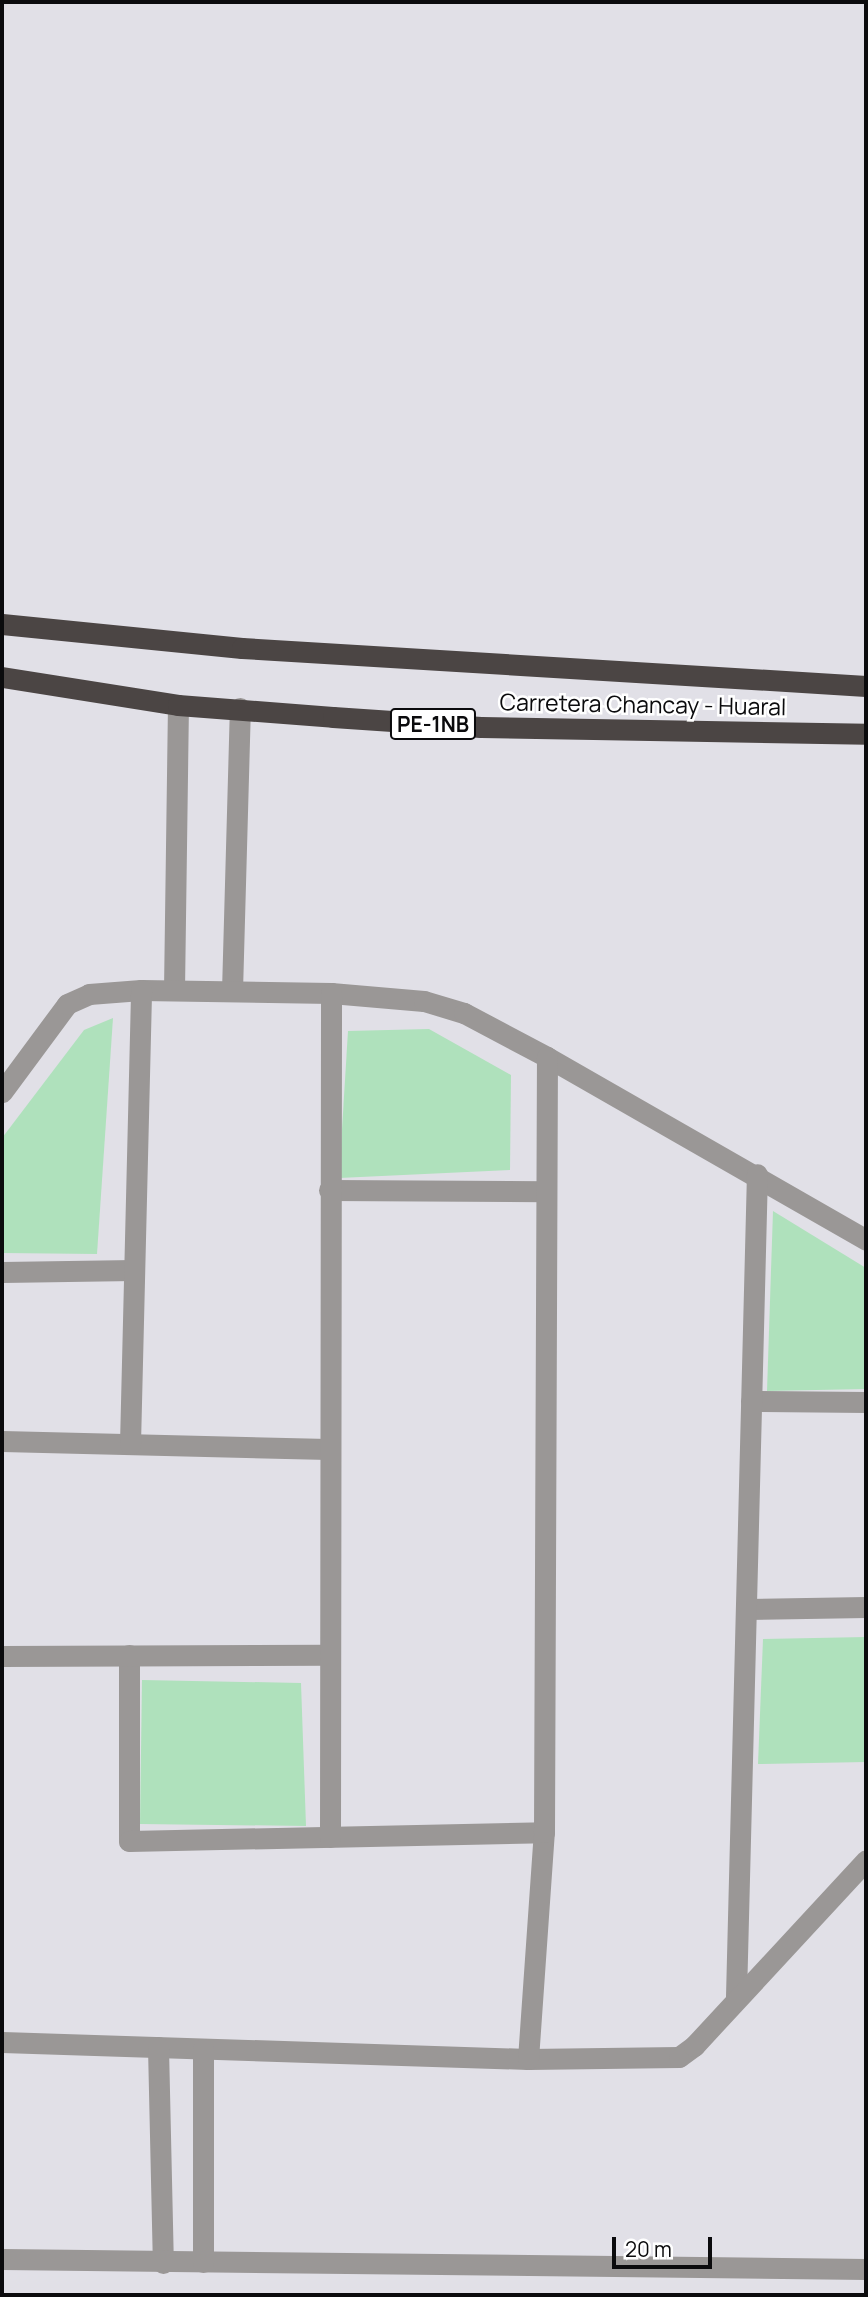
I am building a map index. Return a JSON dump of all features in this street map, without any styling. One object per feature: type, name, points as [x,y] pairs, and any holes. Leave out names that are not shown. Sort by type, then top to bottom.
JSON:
[{"type":"highway","name":"Carretera Chancay - Huaral","points":[[2,624],[256,649],[866,686]]},
{"type":"highway","name":"Carretera Chancay - Huaral","points":[[2,677],[178,705],[481,727],[866,734]]},
{"type":"street","points":[[174,990],[178,705]]},
{"type":"street","points":[[232,991],[240,708]]},
{"type":"street","points":[[131,1444],[141,990]]},
{"type":"street","points":[[2,1092],[67,1004],[89,994],[141,990],[331,993],[444,1007],[547,1057],[757,1174],[866,1240]]},
{"type":"street","points":[[330,1837],[327,1655],[331,993]]},
{"type":"street","points":[[528,2059],[544,1832],[547,1057]]},
{"type":"street","points":[[736,1996],[757,1174]]},
{"type":"street","points":[[329,1190],[546,1191]]},
{"type":"street","points":[[2,1272],[134,1270]]},
{"type":"street","points":[[751,1401],[866,1402]]},
{"type":"street","points":[[2,1441],[328,1449]]},
{"type":"street","points":[[746,1609],[866,1607]]},
{"type":"street","points":[[128,1655],[129,1841],[544,1832]]},
{"type":"street","points":[[2,1656],[327,1655]]},
{"type":"street","points":[[2,2042],[528,2059],[679,2057],[694,2046],[736,1996],[866,1860]]},
{"type":"street","points":[[158,2047],[163,2263]]},
{"type":"street","points":[[203,2049],[203,2262]]},
{"type":"street","points":[[2,2259],[163,2263],[866,2269]]},
{"type":"green space","points":[[113,1018],[97,1254],[2,1253],[2,1138],[84,1030]]},
{"type":"green space","points":[[429,1029],[511,1075],[510,1170],[339,1178],[348,1031]]},
{"type":"green space","points":[[773,1211],[866,1268],[866,1389],[767,1391]]},
{"type":"green space","points":[[866,1637],[866,1762],[758,1764],[763,1639]]},
{"type":"green space","points":[[142,1680],[301,1683],[306,1826],[140,1824]]}]
